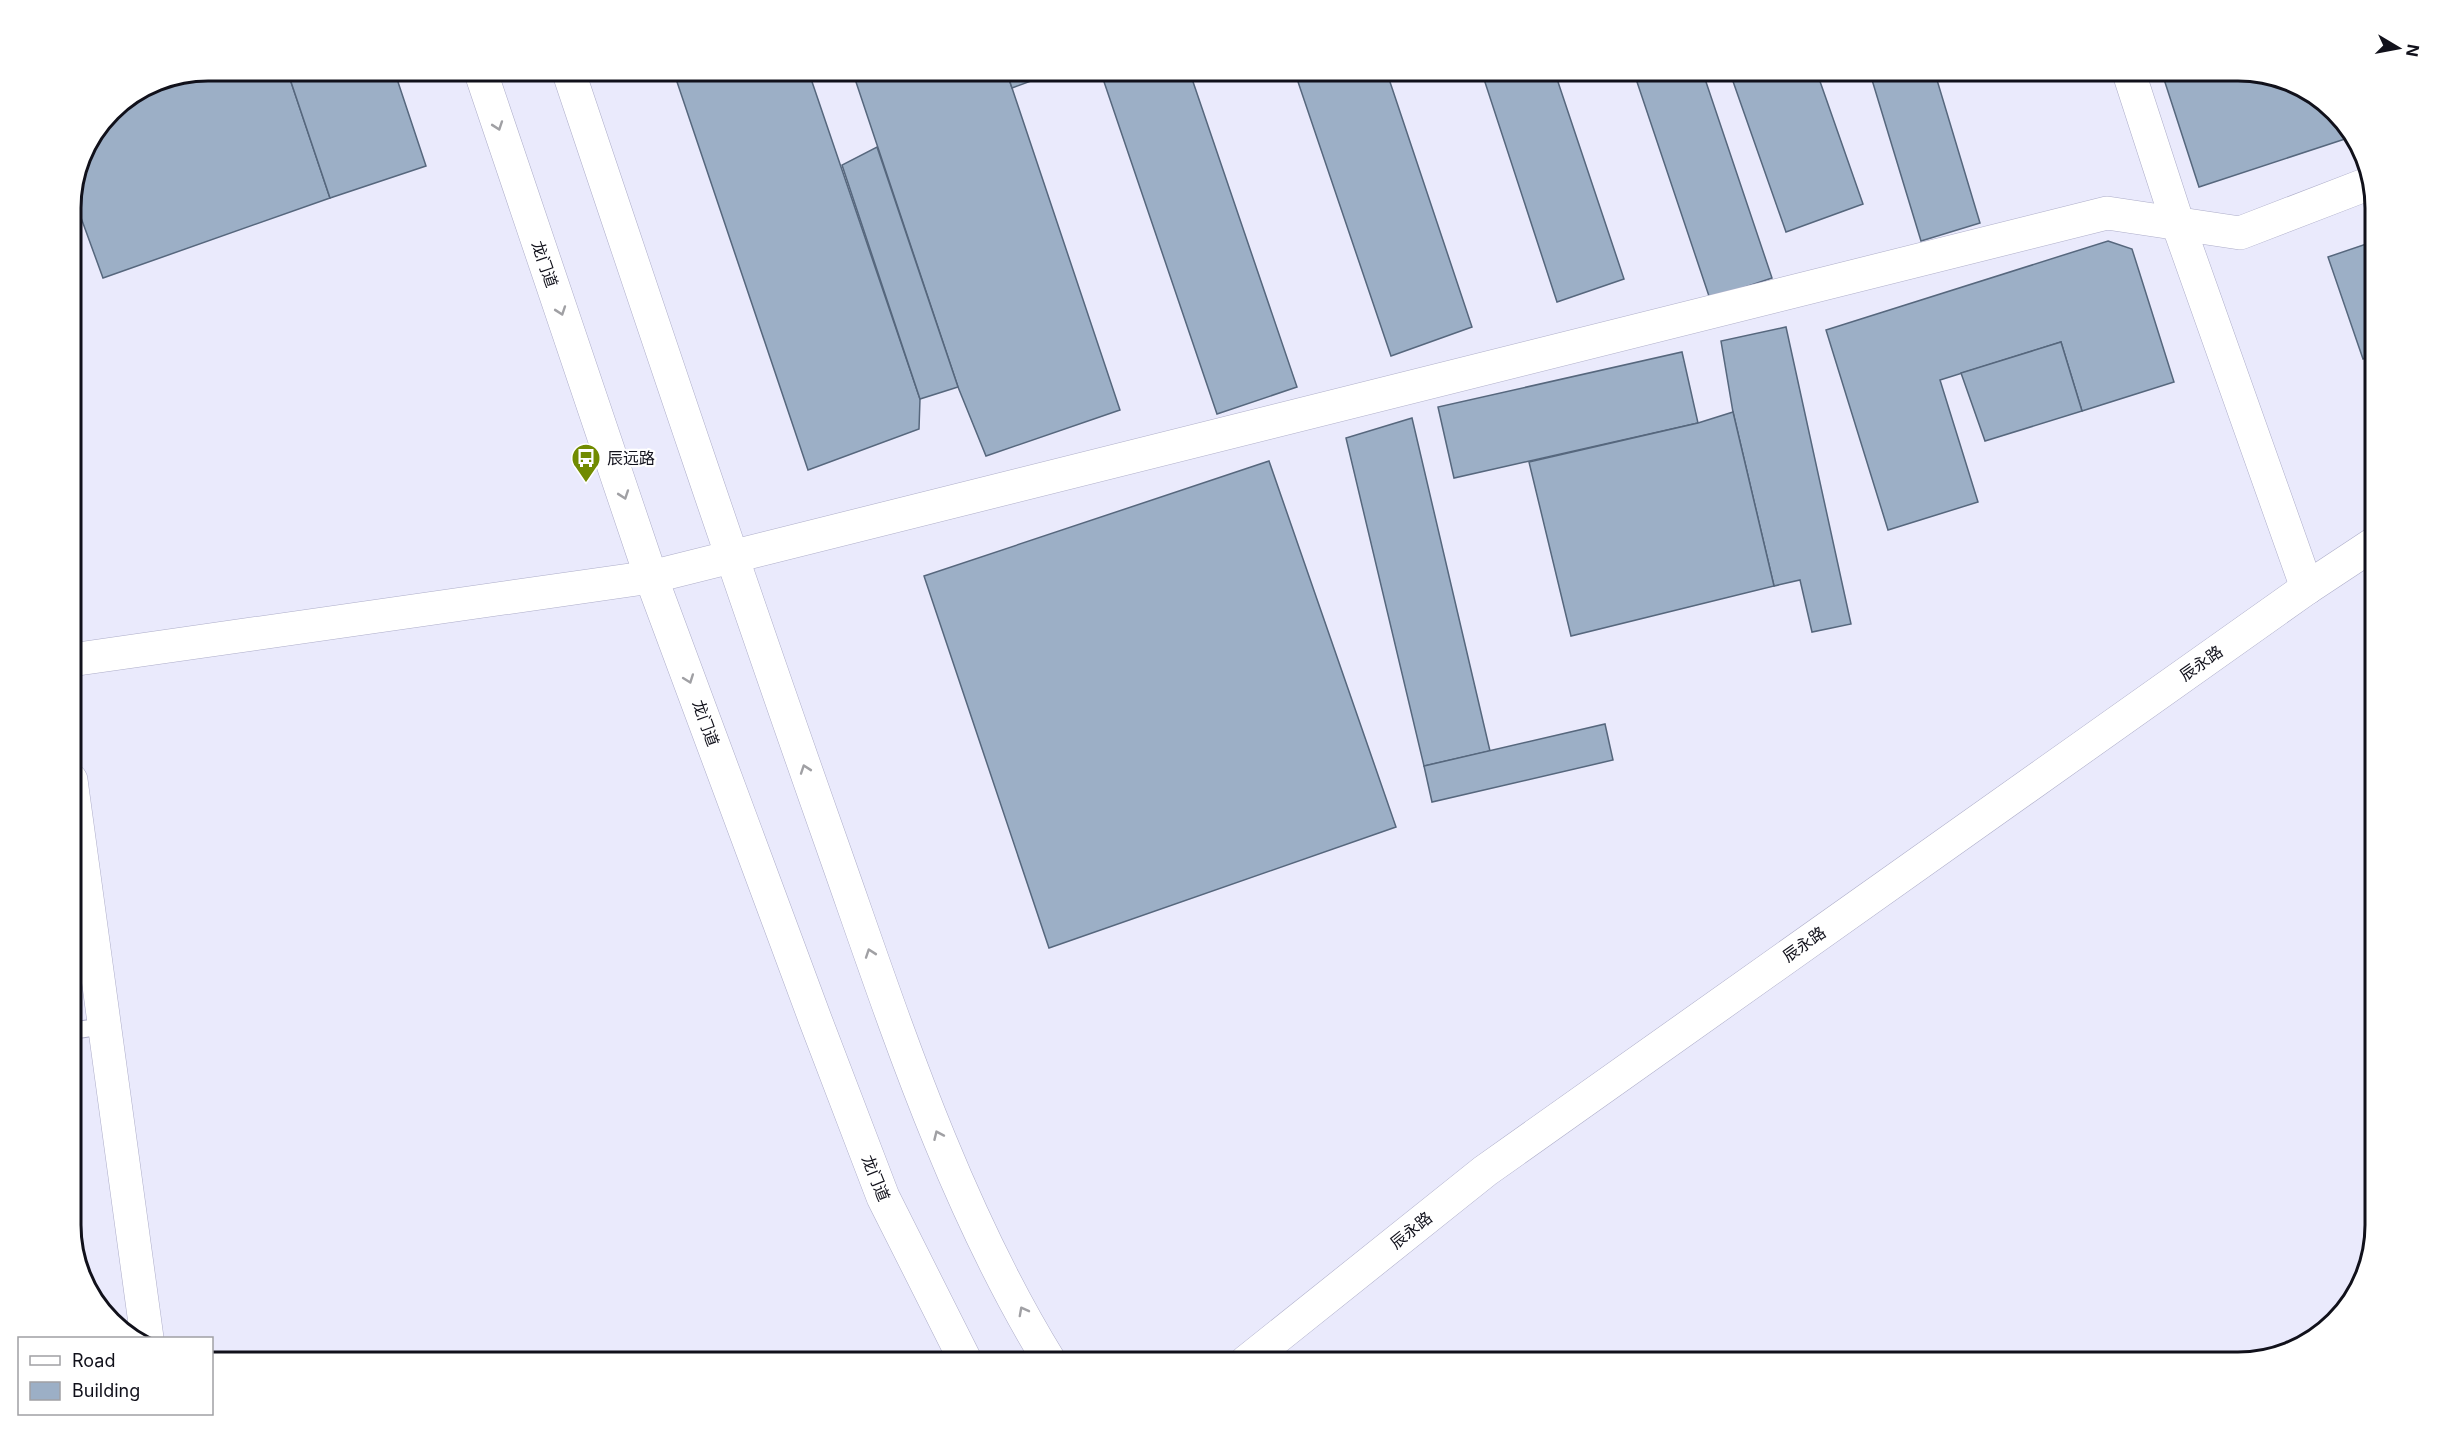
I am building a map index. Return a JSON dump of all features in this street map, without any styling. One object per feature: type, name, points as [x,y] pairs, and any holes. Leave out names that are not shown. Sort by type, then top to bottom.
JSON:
[{"type":"main road","name":"龙门道","points":[[484,81],[651,577],[883,1197],[961,1352]]},
{"type":"main road","points":[[572,81],[730,556],[890,1008],[935,1128],[990,1249],[1045,1352]]},
{"type":"main road","points":[[2132,81],[2178,224],[2307,588]]},
{"type":"main road","points":[[81,659],[651,577],[2107,213],[2240,233],[2363,186]]},
{"type":"main road","name":"辰永路","points":[[1259,1352],[1485,1171],[2307,588],[2365,550]]},
{"type":"main road","points":[[81,855],[147,1336]]},
{"type":"lane","points":[[81,1029],[104,1026]]},
{"type":"building","points":[[208,81],[291,81],[330,198],[103,278],[81,218],[81,200],[85,175],[91,159],[102,137],[113,124],[137,102],[175,85]]},
{"type":"building","points":[[291,81],[398,81],[426,166],[330,198]]},
{"type":"building","points":[[677,81],[812,81],[920,399],[919,429],[808,470]]},
{"type":"building","points":[[856,81],[1010,81],[1120,410],[986,456],[958,387]]},
{"type":"building","points":[[1010,81],[1031,81],[1012,88]]},
{"type":"building","points":[[1104,81],[1193,81],[1297,387],[1217,414]]},
{"type":"building","points":[[1298,81],[1390,81],[1472,327],[1391,356]]},
{"type":"building","points":[[1485,81],[1558,81],[1624,279],[1557,302]]},
{"type":"building","points":[[1637,81],[1706,81],[1772,278],[1710,299]]},
{"type":"building","points":[[1733,81],[1820,81],[1863,204],[1786,232]]},
{"type":"building","points":[[1872,81],[1937,81],[1980,223],[1921,241]]},
{"type":"building","points":[[2165,81],[2238,81],[2271,85],[2315,107],[2328,118],[2345,139],[2345,139],[2199,187]]},
{"type":"building","points":[[877,147],[958,387],[920,399],[842,165]]},
{"type":"building","points":[[2108,241],[2132,249],[2174,382],[2082,411],[2061,342],[1940,380],[1978,502],[1888,530],[1826,330]]},
{"type":"building","points":[[2365,244],[2365,358],[2363,359],[2328,257]]},
{"type":"building","points":[[1786,327],[1851,624],[1812,632],[1800,580],[1774,586],[1733,412],[1721,341]]},
{"type":"building","points":[[2061,342],[2082,411],[1985,441],[1961,373]]},
{"type":"building","points":[[1682,352],[1698,423],[1454,478],[1438,407]]},
{"type":"building","points":[[1733,412],[1774,586],[1571,636],[1529,462],[1698,423]]},
{"type":"building","points":[[1412,418],[1490,751],[1424,766],[1346,438]]},
{"type":"building","points":[[1269,461],[1396,827],[1049,948],[924,576]]},
{"type":"building","points":[[1605,724],[1613,760],[1432,802],[1424,766]]},
{"type":"place","name":"辰远路","points":[[586,484]]}]
